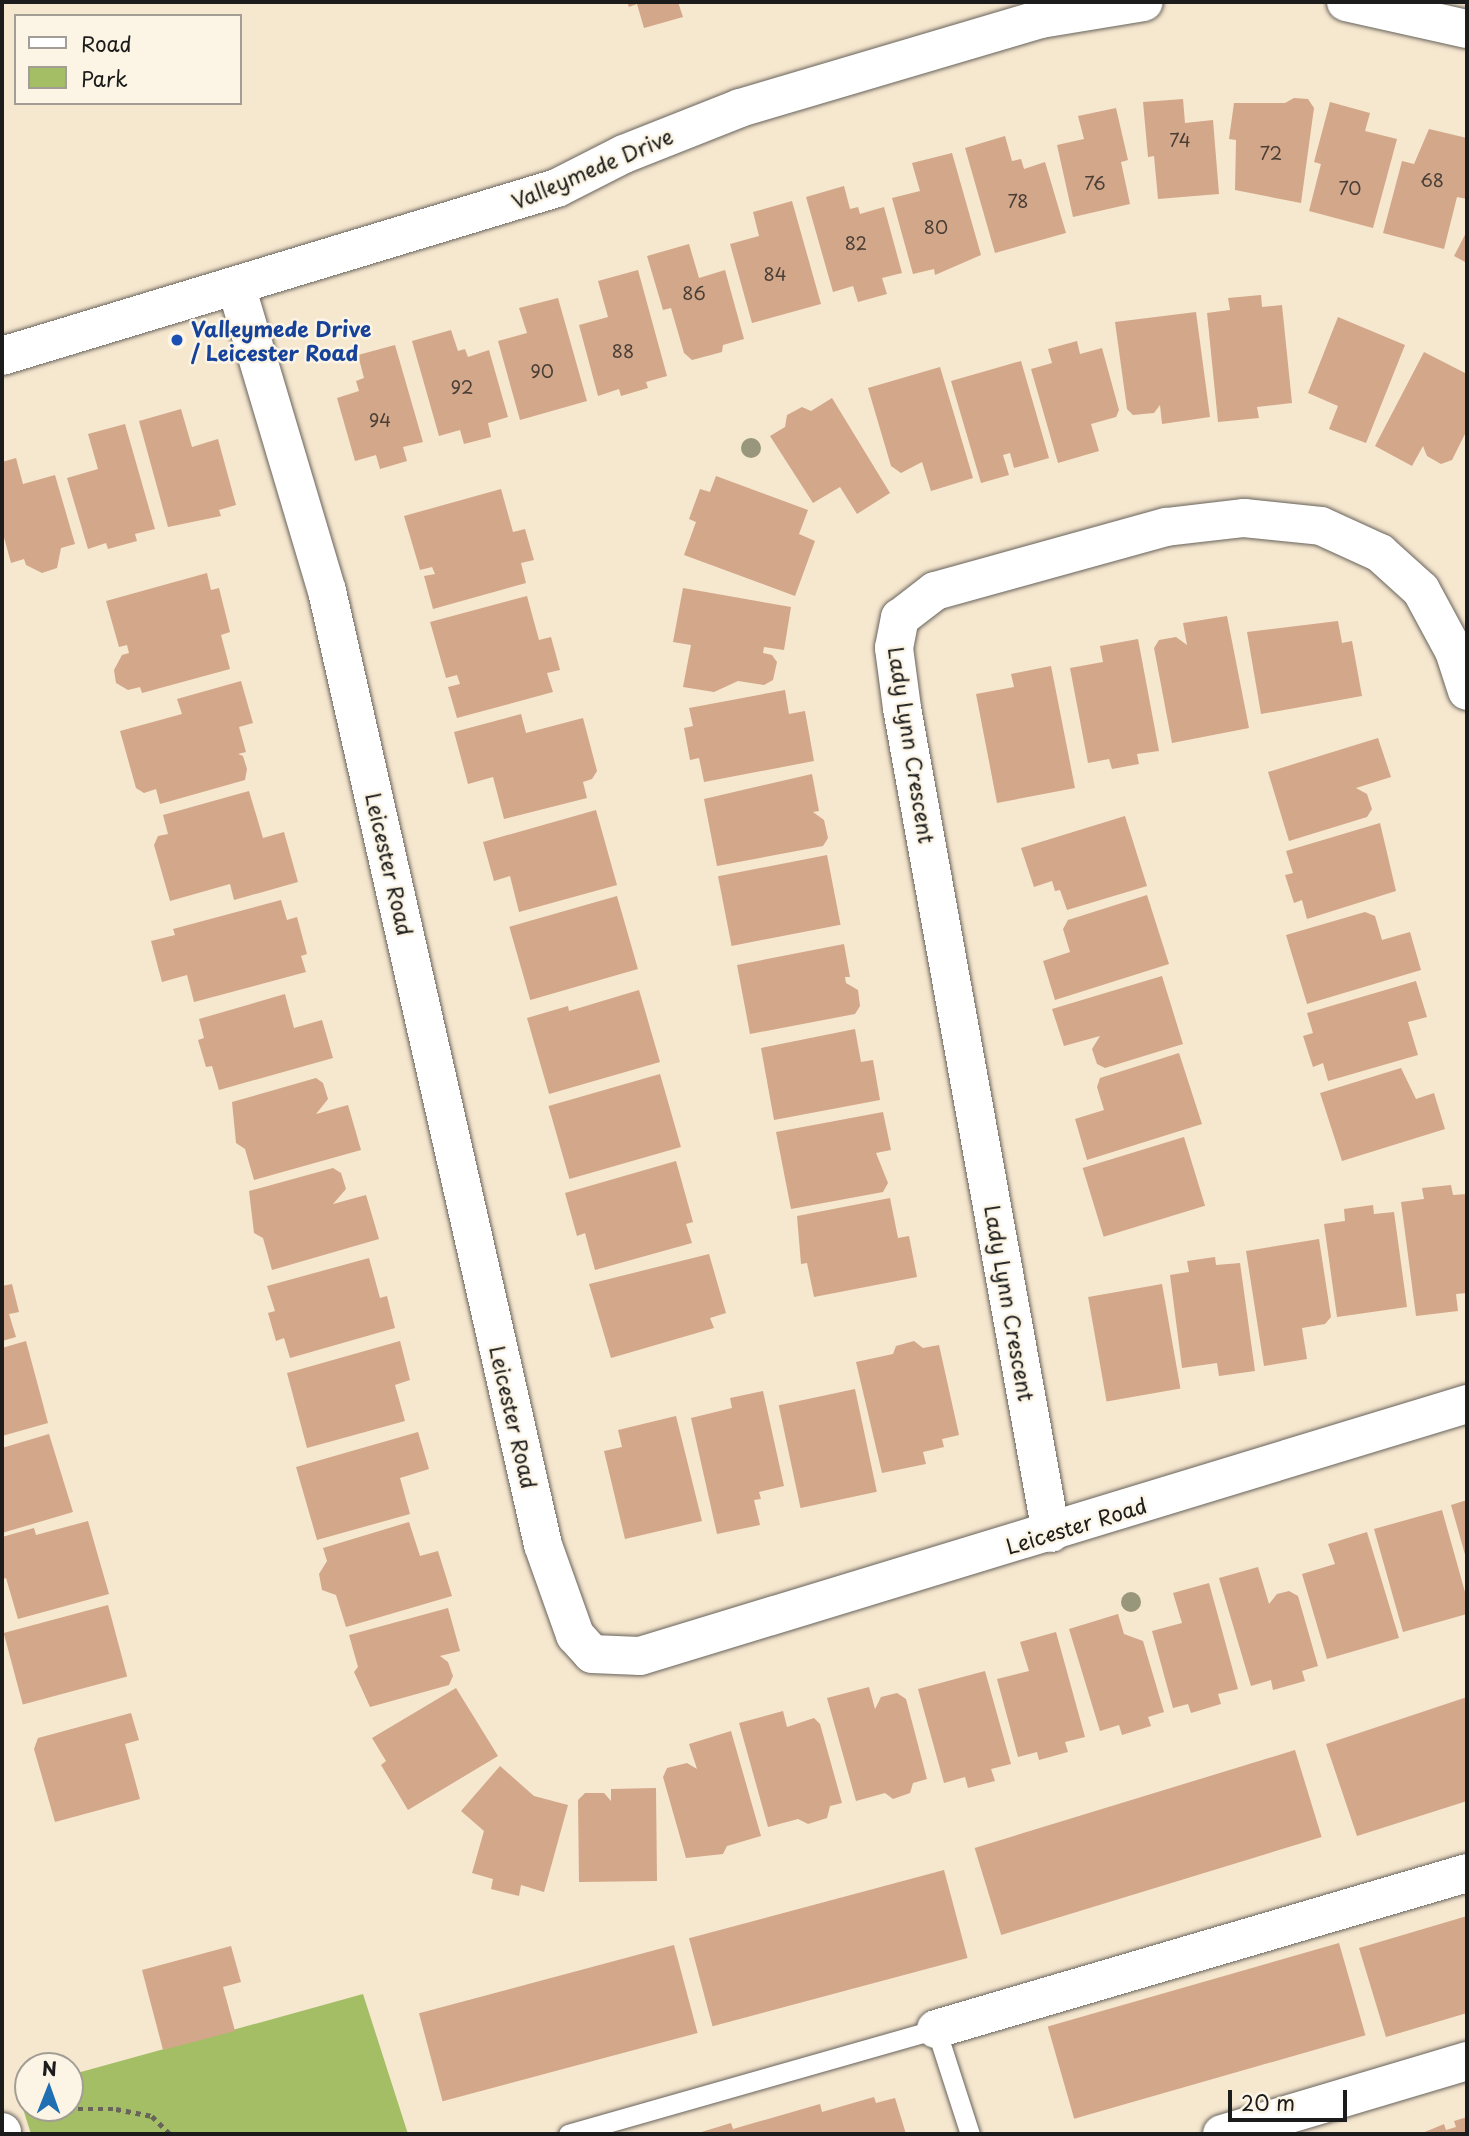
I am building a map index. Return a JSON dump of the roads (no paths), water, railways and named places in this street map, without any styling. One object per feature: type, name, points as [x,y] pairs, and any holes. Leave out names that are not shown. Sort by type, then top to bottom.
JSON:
[{"type":"street","name":"Valleymede Drive","points":[[2,356],[557,188],[624,154],[740,108],[1041,19],[1144,2]]},
{"type":"street","points":[[1346,2],[1467,29]]},
{"type":"street","name":"Leicester Road","points":[[236,286],[327,591],[542,1545],[575,1635],[592,1654],[640,1656],[683,1639],[1051,1534],[1467,1404]]},
{"type":"street","name":"Lady Lynn Crescent","points":[[1051,1534],[902,708],[894,648],[900,618],[936,591],[1166,527],[1244,518],[1321,526],[1380,553],[1421,590],[1454,651],[1467,691]]},
{"type":"street","points":[[936,2029],[1467,1873]]},
{"type":"street","points":[[1222,2134],[1467,2061]]},
{"type":"lane","points":[[568,2134],[936,2029],[970,2134]]},
{"type":"place","name":"Valleymede Drive / Leicester Road","points":[[177,340]]}]
